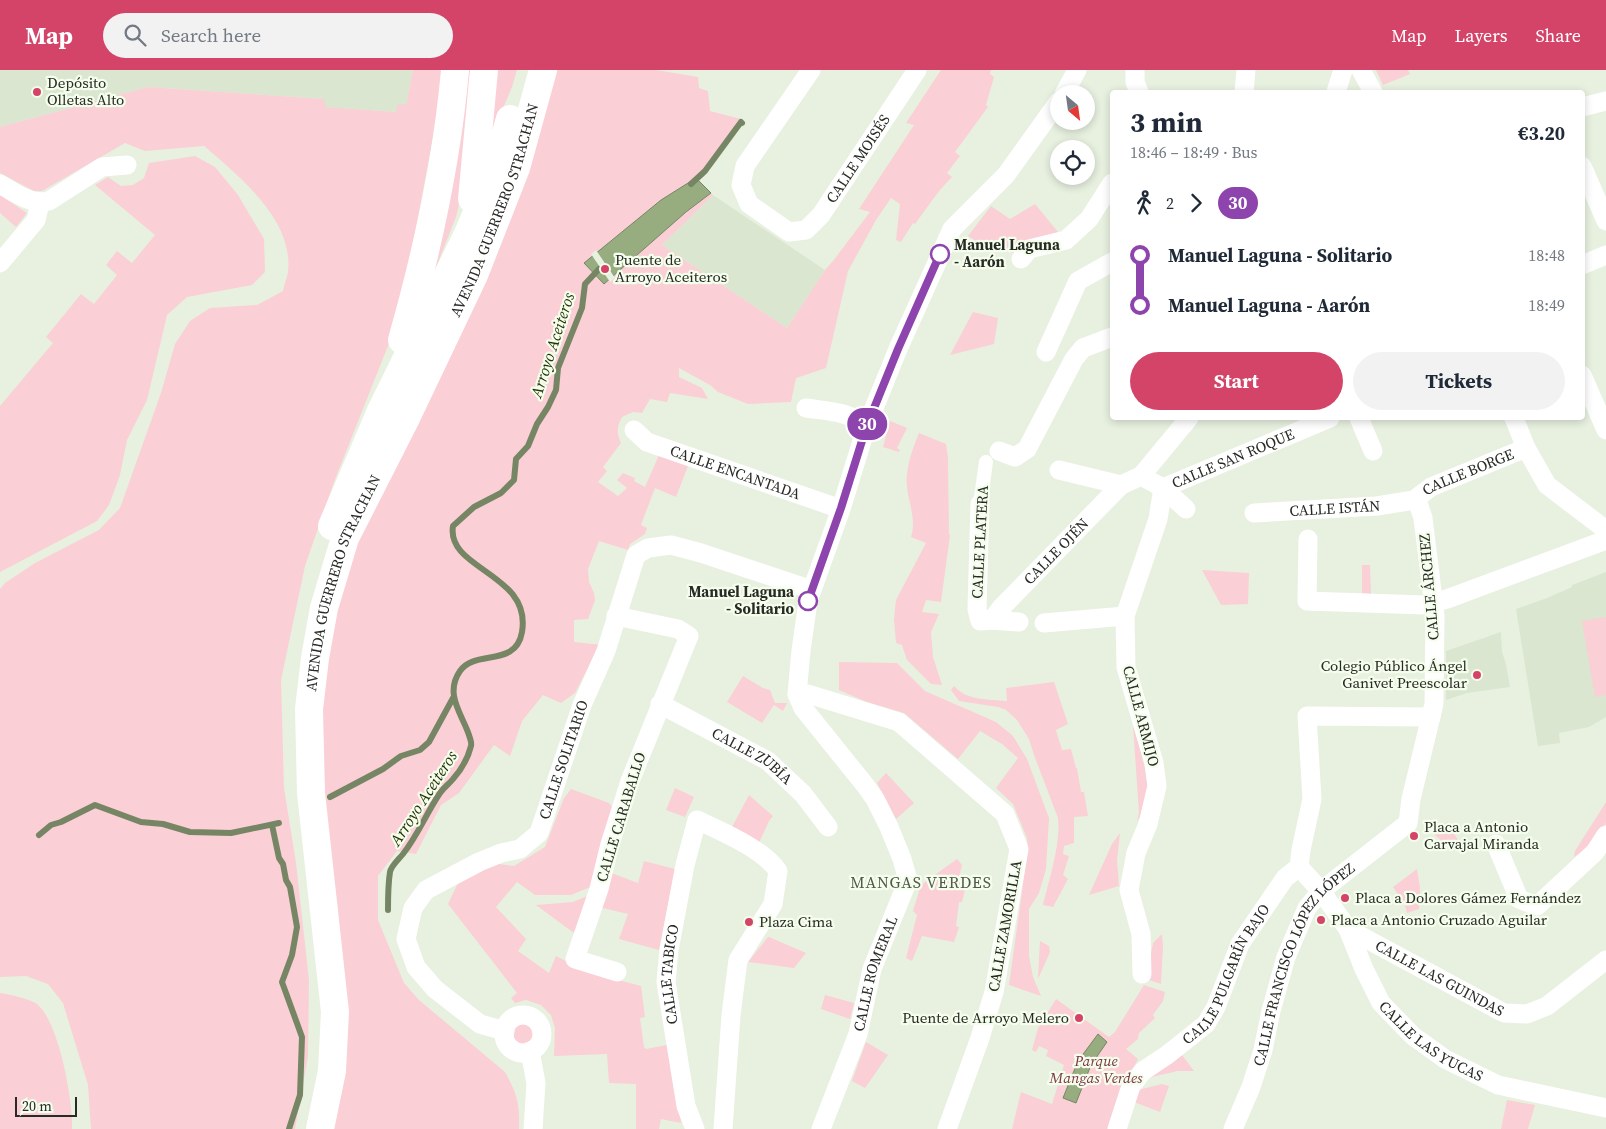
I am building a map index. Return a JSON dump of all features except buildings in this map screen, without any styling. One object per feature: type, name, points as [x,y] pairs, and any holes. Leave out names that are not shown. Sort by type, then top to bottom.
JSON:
[{"type":"main road","points":[[393,416],[431,229],[452,103],[455,70]]},
{"type":"main road","points":[[393,416],[415,378],[466,269],[484,70]]},
{"type":"main road","name":"AVENIDA GUERRERO STRACHAN","points":[[468,234],[497,164],[525,70]]},
{"type":"main road","name":"AVENIDA GUERRERO STRACHAN","points":[[306,1129],[317,1072],[321,1013],[315,934],[297,794],[293,714],[297,661],[308,607],[330,530],[474,275],[516,168],[543,70]]},
{"type":"main road","name":"AVENIDA GUERRERO STRACHAN","points":[[320,1129],[332,1071],[334,1012],[311,793],[309,709],[315,658],[324,608],[345,538],[393,416]]},
{"type":"street","name":"CALLE MOISÉS","points":[[812,70],[745,166],[741,185],[749,204],[789,232],[806,230],[821,215],[917,70]]},
{"type":"street","points":[[1069,85],[1077,70]]},
{"type":"street","points":[[1134,70],[1138,90]]},
{"type":"street","points":[[1244,90],[1246,70]]},
{"type":"street","points":[[1337,90],[1342,70]]},
{"type":"street","points":[[1361,70],[1372,90]]},
{"type":"street","points":[[1585,106],[1606,101]]},
{"type":"street","points":[[797,694],[808,601],[841,508],[866,428],[898,349],[952,229],[1006,175],[1050,114]]},
{"type":"street","points":[[0,184],[26,199],[40,203],[49,201],[102,167],[127,165]]},
{"type":"street","points":[[1585,173],[1606,220]]},
{"type":"street","points":[[1021,259],[1029,249],[1066,240],[1088,219],[1110,186]]},
{"type":"street","points":[[0,262],[36,220],[40,203]]},
{"type":"street","points":[[1585,264],[1606,256]]},
{"type":"street","points":[[1046,352],[1078,281],[1110,263]]},
{"type":"street","name":"CALLE PLATERA","points":[[986,621],[977,609],[980,504],[1000,457],[1027,449],[1074,359],[1083,348],[1110,338]]},
{"type":"street","points":[[1585,382],[1606,430]]},
{"type":"street","points":[[806,408],[836,412],[860,420],[866,428]]},
{"type":"street","points":[[1059,470],[1121,485],[1141,476],[1186,420]]},
{"type":"street","name":"CALLE SAN ROQUE","points":[[1163,488],[1325,420]]},
{"type":"street","points":[[1360,420],[1374,451]]},
{"type":"street","points":[[1515,420],[1526,448],[1546,485],[1606,530]]},
{"type":"street","name":"CALLE ENCANTADA","points":[[634,430],[647,442],[841,508]]},
{"type":"street","name":"CALLE BORGE","points":[[1414,500],[1431,487],[1526,448]]},
{"type":"street","points":[[1141,476],[1163,488],[1186,509]]},
{"type":"street","name":"CALLE OJÉN","points":[[986,621],[1121,485]]},
{"type":"street","name":"CALLE ARMIJO","points":[[1142,974],[1141,934],[1129,890],[1136,853],[1148,824],[1157,786],[1154,763],[1126,667],[1125,616],[1158,519],[1163,488]]},
{"type":"street","name":"CALLE ISTÁN","points":[[1254,513],[1377,506],[1414,500]]},
{"type":"street","name":"CALLE ÁRCHEZ","points":[[1408,823],[1411,799],[1434,704],[1434,602],[1423,518],[1419,506],[1414,500]]},
{"type":"street","points":[[1308,538],[1307,601],[1425,606],[1606,540]]},
{"type":"street","name":"CALLE SOLITARIO","points":[[505,1031],[480,1024],[435,990],[416,967],[406,939],[413,908],[426,890],[479,862],[502,853],[520,849],[539,833],[582,705],[606,651],[636,555],[648,548],[671,546],[700,553],[812,590]]},
{"type":"street","name":"CALLE CARABALLO","points":[[616,616],[678,629],[689,636],[630,781],[610,844],[599,889],[575,959],[617,972]]},
{"type":"street","points":[[1044,622],[1125,616]]},
{"type":"street","points":[[986,621],[1019,622]]},
{"type":"street","name":"CALLE ROMERAL","points":[[797,694],[803,708],[875,799],[889,827],[908,880],[872,969],[858,1034],[821,1129]]},
{"type":"street","name":"CALLE ZAMORILLA","points":[[797,694],[808,694],[899,722],[1005,814],[1018,849],[994,992],[980,1038],[947,1129]]},
{"type":"street","name":"CALLE ZUBÍA","points":[[660,704],[768,762],[803,794],[828,827]]},
{"type":"street","points":[[1321,891],[1299,867],[1312,798],[1307,716],[1431,718]]},
{"type":"street","name":"CALLE TABICO","points":[[696,1129],[686,1106],[666,982],[669,950],[685,865],[697,820],[729,835],[772,862],[778,871],[773,904],[738,960],[731,1015],[723,1129]]},
{"type":"street","name":"CALLE FRANCISCO LÓPEZ LÓPEZ","points":[[1233,1129],[1263,1050],[1271,1011],[1286,957],[1307,908],[1321,891],[1408,823]]},
{"type":"street","points":[[1496,844],[1519,898],[1537,906],[1595,852],[1606,836]]},
{"type":"street","name":"CALLE PULGARÍN BAJO","points":[[1117,1129],[1131,1086],[1143,1070],[1167,1055],[1206,1024],[1216,1007],[1240,944],[1285,878],[1299,867]]},
{"type":"street","name":"CALLE LAS YUCAS","points":[[1321,891],[1348,929],[1380,1003],[1413,1036],[1445,1059],[1498,1085],[1606,1108]]},
{"type":"street","name":"CALLE LAS GUINDAS","points":[[1348,929],[1504,1013],[1527,1014],[1547,1006],[1606,960]]},
{"type":"street","points":[[526,1016],[533,1018],[538,1023],[542,1030],[542,1037],[534,1050],[520,1052],[513,1050],[508,1045],[505,1031],[507,1024],[512,1019],[526,1016]]},
{"type":"street","points":[[530,1051],[536,1083],[533,1129]]},
{"type":"shaded area","points":[[0,70],[413,70],[406,105],[397,112],[324,107],[324,99],[148,87],[0,127]]},
{"type":"shaded area","points":[[696,178],[711,193],[686,212],[604,284],[584,263],[661,200]]},
{"type":"shaded area","points":[[713,195],[825,270],[787,328],[662,245]]},
{"type":"shaded area","points":[[1606,572],[1606,717],[1589,727],[1559,733],[1560,743],[1538,746],[1516,609],[1547,598],[1572,587],[1572,585]]},
{"type":"shaded area","name":"Colegio Público Ángel Ganivet Preescolar","points":[[1501,632],[1502,652],[1510,687],[1467,693],[1446,700],[1446,651]]},
{"type":"shaded area","points":[[1098,1034],[1107,1042],[1091,1065],[1076,1103],[1063,1098],[1078,1061]]},
{"type":"green space","points":[[413,70],[443,70],[439,106],[399,318],[334,482],[305,566],[281,680],[284,788],[296,863],[309,980],[308,1056],[295,1129],[91,1129],[88,1085],[63,1003],[48,984],[26,976],[0,977],[0,589],[5,583],[35,563],[99,530],[120,508],[161,393],[175,344],[190,321],[210,308],[257,305],[283,291],[288,272],[288,253],[274,217],[262,201],[233,171],[204,146],[145,151],[125,143],[42,191],[34,191],[0,173],[0,127],[148,87],[324,99],[325,107],[396,112],[398,104],[406,105]]},
{"type":"green space","points":[[466,70],[474,70],[464,183],[456,217],[427,290]]},
{"type":"green space","points":[[493,70],[517,70],[512,87],[488,143]]},
{"type":"green space","points":[[554,70],[656,70],[698,77],[699,88],[708,91],[710,111],[741,119],[704,170],[696,178],[661,200],[584,263],[604,284],[686,212],[711,193],[713,195],[662,245],[787,328],[825,270],[870,212],[859,209],[914,125],[906,123],[941,70],[991,70],[990,74],[994,77],[986,105],[988,107],[955,152],[960,156],[947,173],[952,177],[939,191],[915,224],[913,223],[901,242],[896,240],[900,204],[891,198],[876,220],[848,271],[826,368],[796,378],[791,402],[748,404],[718,392],[710,385],[679,368],[679,377],[702,388],[708,399],[670,393],[667,402],[650,399],[642,413],[633,412],[622,417],[618,430],[621,443],[603,467],[607,471],[598,482],[618,496],[627,488],[617,480],[623,473],[635,478],[634,481],[645,487],[659,455],[688,466],[676,497],[655,488],[641,525],[647,528],[645,534],[630,544],[628,550],[599,541],[588,569],[589,582],[595,600],[588,619],[574,620],[574,642],[602,645],[597,650],[575,693],[561,703],[543,695],[522,721],[510,756],[494,745],[459,793],[441,805],[416,854],[397,851],[378,876],[378,920],[404,983],[419,1000],[505,1072],[517,1099],[519,1129],[332,1129],[345,1023],[338,911],[321,778],[319,721],[341,570]]},
{"type":"green space","points":[[1376,70],[1408,70],[1410,74],[1383,85]]},
{"type":"green space","points":[[195,156],[215,167],[238,195],[264,239],[265,272],[252,285],[187,297],[167,315],[147,400],[127,440],[120,475],[109,505],[97,521],[0,572],[0,406],[53,343],[46,337],[81,294],[94,304],[117,275],[106,265],[117,251],[132,263],[155,235],[95,185],[108,177],[121,186],[133,185],[144,178],[149,163]]},
{"type":"green space","points":[[0,195],[27,213],[16,227],[0,213]]},
{"type":"green space","points":[[1035,204],[1058,232],[1028,244],[1014,254],[993,243],[989,249],[968,236],[991,206],[1010,219]]},
{"type":"green space","points":[[973,312],[998,318],[994,344],[950,355]]},
{"type":"green space","points":[[890,421],[907,428],[897,448],[900,450],[899,452],[883,447]]},
{"type":"green space","points":[[919,433],[946,444],[948,458],[950,535],[941,602],[926,600],[922,612],[939,614],[931,632],[933,657],[942,685],[931,684],[907,660],[902,645],[896,643],[894,619],[896,600],[926,543],[911,537],[913,521],[907,490],[910,458]]},
{"type":"green space","points":[[1362,565],[1370,565],[1371,594],[1362,593]]},
{"type":"green space","points":[[1202,570],[1249,573],[1248,604],[1221,605]]},
{"type":"green space","points":[[1606,617],[1606,695],[1595,697],[1582,621]]},
{"type":"green space","points":[[839,662],[897,663],[925,691],[996,722],[1013,736],[1027,759],[1049,818],[1046,869],[1039,893],[1029,909],[1029,956],[1033,977],[1041,996],[1009,985],[1028,849],[1027,838],[1013,804],[996,788],[1018,758],[1002,744],[980,731],[958,759],[904,713],[867,702],[839,690]]},
{"type":"green space","points":[[743,676],[770,690],[775,703],[787,703],[783,711],[774,705],[762,723],[727,702]]},
{"type":"green space","points":[[1054,682],[1068,724],[1056,730],[1062,750],[1071,749],[1077,768],[1081,792],[1084,792],[1088,816],[1074,817],[1074,843],[1064,846],[1063,854],[1069,856],[1063,875],[1068,879],[1053,907],[1043,905],[1058,839],[1058,818],[1029,739],[1017,720],[1006,710],[959,701],[951,690],[954,686],[971,697],[1007,701],[1006,688]]},
{"type":"green space","points":[[1133,725],[1146,774],[1147,787],[1143,810],[1137,821],[1139,813]]},
{"type":"green space","points":[[886,773],[914,803],[896,819],[877,783]]},
{"type":"green space","points":[[675,788],[694,797],[685,817],[666,810]]},
{"type":"green space","points":[[571,789],[609,803],[614,809],[595,885],[571,895],[535,895],[517,882],[496,907],[526,939],[518,951],[549,973],[556,956],[587,972],[641,986],[645,1017],[640,1018],[644,1047],[646,1049],[672,1044],[681,1123],[661,1119],[659,1129],[636,1129],[636,1084],[609,1083],[607,1054],[554,1056],[555,1028],[551,1015],[541,1005],[526,1000],[515,1003],[511,998],[517,993],[448,904],[458,883],[482,867],[488,868],[499,864],[514,866],[545,847],[564,798]]},
{"type":"green space","points":[[749,795],[773,816],[759,843],[732,827]]},
{"type":"green space","points":[[1606,802],[1605,828],[1594,842],[1574,857],[1575,851]]},
{"type":"green space","points":[[1448,822],[1462,848],[1454,851],[1430,831]]},
{"type":"green space","points":[[1120,833],[1117,860],[1119,886],[1089,895],[1112,844]]},
{"type":"green space","points":[[957,859],[962,865],[958,881],[961,882],[961,885],[966,886],[962,902],[959,902],[956,926],[959,927],[954,942],[922,936],[912,961],[906,958],[917,915],[913,911],[921,885]]},
{"type":"green space","points":[[644,861],[675,869],[659,950],[619,939],[628,914],[599,907],[606,871],[638,883]]},
{"type":"green space","points":[[1417,869],[1420,888],[1419,909],[1407,913],[1405,905],[1393,887]]},
{"type":"green space","points":[[592,894],[574,933],[536,905],[573,902]]},
{"type":"green space","points":[[1162,934],[1161,984],[1146,979],[1153,943]]},
{"type":"green space","points":[[768,937],[806,953],[794,968],[748,962]]},
{"type":"green space","points":[[1040,941],[1049,946],[1050,952],[1038,979]]},
{"type":"green space","name":"Parque Mangas Verdes","points":[[1144,985],[1165,992],[1163,1001],[1153,1015],[1155,1018],[1139,1033],[1138,1039],[1126,1049],[1138,1059],[1124,1087],[1111,1129],[1012,1129],[1021,1092],[1052,1104],[1064,1065],[1046,1056],[1048,1050],[1039,1046],[1036,1052],[1032,1050],[1038,1028],[1056,999],[1109,1037],[1115,1032]]},
{"type":"green space","points":[[0,993],[34,1002],[45,1013],[52,1027],[63,1063],[70,1100],[72,1129],[0,1129]]},
{"type":"green space","points":[[825,995],[854,1003],[850,1019],[821,1009]]},
{"type":"green space","points":[[524,1022],[532,1026],[536,1034],[532,1042],[524,1046],[516,1042],[512,1034],[516,1026]]},
{"type":"green space","points":[[866,1042],[888,1055],[865,1088],[852,1081]]},
{"type":"green space","points":[[1182,1055],[1194,1071],[1178,1071],[1147,1078]]},
{"type":"green space","points":[[1162,1084],[1169,1086],[1160,1112],[1134,1102],[1138,1090]]},
{"type":"green space","points":[[1507,1100],[1535,1105],[1528,1129],[1501,1129]]},
{"type":"pier","points":[[596,250],[615,278],[610,282],[591,254]]},
{"type":"waterway","points":[[691,184],[705,171],[742,123]]},
{"type":"waterway","name":"Arroyo Aceiteros","points":[[388,910],[388,886],[393,865],[413,839],[440,793],[461,768],[470,750],[471,741],[454,696],[456,679],[460,671],[467,664],[512,650],[518,643],[522,632],[522,612],[514,597],[503,584],[462,553],[454,541],[453,526],[474,507],[501,493],[514,480],[516,459],[528,446],[537,424],[556,390],[558,368],[582,308],[585,284],[599,269]]},
{"type":"waterway","points":[[330,797],[383,769],[401,756],[420,750],[429,742],[453,698]]},
{"type":"waterway","points":[[39,835],[51,825],[95,805],[141,822],[163,824],[190,832],[231,833],[279,823]]},
{"type":"waterway","points":[[272,825],[279,858],[283,864],[286,880],[290,887],[297,927],[292,955],[282,982],[302,1037],[300,1095],[289,1129]]},
{"type":"bus line","name":"30","points":[[808,601],[841,508],[866,428],[940,254]]},
{"type":"place","name":"Depósito Olletas Alto","points":[[37,92]]},
{"type":"place","name":"Manuel Laguna - Aarón","points":[[940,254]]},
{"type":"place","name":"Puente de Arroyo Aceiteros","points":[[605,269]]},
{"type":"place","name":"Manuel Laguna - Solitario","points":[[808,601]]},
{"type":"place","name":"Colegio Público Ángel Ganivet Preescolar","points":[[1477,675]]},
{"type":"place","name":"Placa a Antonio Carvajal Miranda","points":[[1414,836]]},
{"type":"place","name":"Placa a Dolores Gámez Fernández","points":[[1345,898]]},
{"type":"place","name":"Placa a Antonio Cruzado Aguilar","points":[[1321,920]]},
{"type":"place","name":"Plaza Cima","points":[[749,922]]},
{"type":"place","name":"Puente de Arroyo Melero","points":[[1079,1018]]},
{"type":"district","name":"MANGAS VERDES","points":[[921,882]]}]
